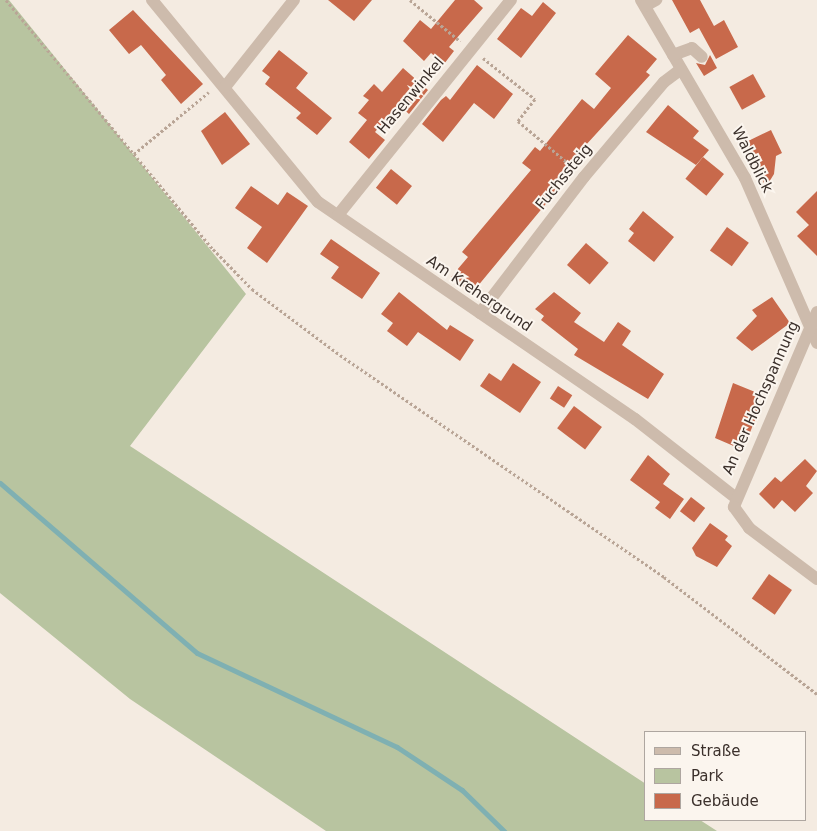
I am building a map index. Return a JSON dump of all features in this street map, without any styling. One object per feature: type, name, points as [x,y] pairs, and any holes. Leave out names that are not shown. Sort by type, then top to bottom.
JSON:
[{"type":"street","name":"Am Krehergrund","points":[[152,0],[223,85],[304,189],[338,215],[635,419],[735,497]]},
{"type":"street","points":[[223,85],[294,0]]},
{"type":"street","name":"Hasenwinkel","points":[[338,215],[511,0]]},
{"type":"street","name":"Waldblick","points":[[648,2],[673,55],[745,178],[797,291],[809,332],[817,343]]},
{"type":"street","points":[[673,55],[692,48],[702,58]]},
{"type":"street","name":"Fuchssteig","points":[[480,313],[584,177],[664,82],[681,69]]},
{"type":"street","name":"An der Hochspannung","points":[[735,497],[817,312]]},
{"type":"street","points":[[735,497],[737,518],[817,579]]},
{"type":"path","points":[[6,0],[134,154],[252,289],[340,356],[664,577],[817,694]]},
{"type":"path","points":[[410,0],[535,99],[518,121],[584,177]]},
{"type":"path","points":[[134,154],[223,85]]},
{"type":"green space","points":[[0,0],[9,0],[246,294],[130,446],[644,783],[644,821],[702,821],[717,831],[326,831],[130,699],[0,593]]},
{"type":"building","points":[[328,0],[372,0],[354,21]]},
{"type":"building","points":[[455,0],[474,0],[483,8],[449,47],[454,51],[444,64],[431,53],[424,61],[403,41],[420,20],[431,29]]},
{"type":"building","points":[[672,0],[700,0],[714,26],[724,20],[738,47],[716,59],[699,28],[690,33]]},
{"type":"building","points":[[543,2],[556,13],[521,58],[497,39],[521,8],[532,16]]},
{"type":"building","points":[[133,10],[203,84],[181,104],[161,80],[166,75],[141,45],[129,54],[109,30]]},
{"type":"building","points":[[628,35],[657,59],[646,72],[650,75],[563,170],[554,184],[559,188],[472,293],[451,277],[468,257],[462,252],[531,170],[522,163],[535,147],[540,151],[582,99],[594,109],[611,88],[595,74]]},
{"type":"building","points":[[279,50],[308,73],[296,88],[332,118],[317,135],[296,118],[301,113],[265,84],[270,77],[262,71]]},
{"type":"building","points":[[710,55],[717,68],[704,76],[696,63],[705,65]]},
{"type":"building","points":[[477,65],[513,94],[494,119],[474,103],[443,142],[422,124],[441,100],[446,96],[450,100]]},
{"type":"building","points":[[403,68],[428,90],[409,114],[398,104],[375,132],[385,140],[369,159],[349,142],[367,120],[358,113],[369,100],[363,96],[374,84],[382,92]]},
{"type":"building","points":[[753,74],[766,97],[742,110],[729,87]]},
{"type":"building","points":[[668,105],[699,131],[693,138],[709,150],[696,165],[646,132]]},
{"type":"building","points":[[225,112],[250,144],[222,165],[201,131]]},
{"type":"building","points":[[771,130],[782,153],[776,156],[774,174],[766,187],[744,143]]},
{"type":"building","points":[[703,157],[724,174],[706,196],[685,179]]},
{"type":"building","points":[[391,169],[412,186],[397,205],[376,188]]},
{"type":"building","points":[[251,186],[278,205],[287,192],[308,206],[267,263],[247,248],[262,227],[235,208]]},
{"type":"building","points":[[817,191],[817,256],[797,236],[809,225],[796,212]]},
{"type":"building","points":[[643,211],[674,237],[654,262],[628,241],[634,233],[629,229]]},
{"type":"building","points":[[727,227],[749,243],[732,266],[710,250]]},
{"type":"building","points":[[331,239],[380,273],[362,299],[331,278],[339,267],[320,254]]},
{"type":"building","points":[[586,243],[609,263],[590,285],[567,265]]},
{"type":"building","points":[[399,292],[447,330],[450,325],[474,340],[460,361],[418,332],[407,346],[387,331],[393,323],[381,314]]},
{"type":"building","points":[[554,292],[581,313],[574,322],[604,342],[618,322],[631,331],[622,345],[664,374],[648,399],[574,355],[578,349],[541,320],[544,316],[535,309]]},
{"type":"building","points":[[772,297],[790,323],[752,351],[736,338],[757,316],[752,310]]},
{"type":"building","points":[[513,363],[541,382],[520,413],[480,386],[489,373],[501,381]]},
{"type":"building","points":[[733,383],[760,394],[755,408],[759,410],[743,450],[715,438]]},
{"type":"building","points":[[558,386],[572,395],[564,408],[550,399]]},
{"type":"building","points":[[574,406],[602,427],[585,449],[557,428]]},
{"type":"building","points":[[648,455],[670,474],[663,484],[684,499],[670,519],[655,508],[660,502],[630,480]]},
{"type":"building","points":[[805,459],[817,471],[806,486],[813,493],[795,512],[782,500],[774,509],[759,494],[775,477],[781,482]]},
{"type":"building","points":[[691,497],[705,508],[694,522],[680,511]]},
{"type":"building","points":[[710,523],[728,536],[725,540],[732,546],[717,567],[696,556],[692,548]]},
{"type":"building","points":[[769,574],[792,590],[775,615],[752,599]]},
{"type":"waterway","points":[[0,483],[197,653],[397,747],[462,790],[504,831]]}]
